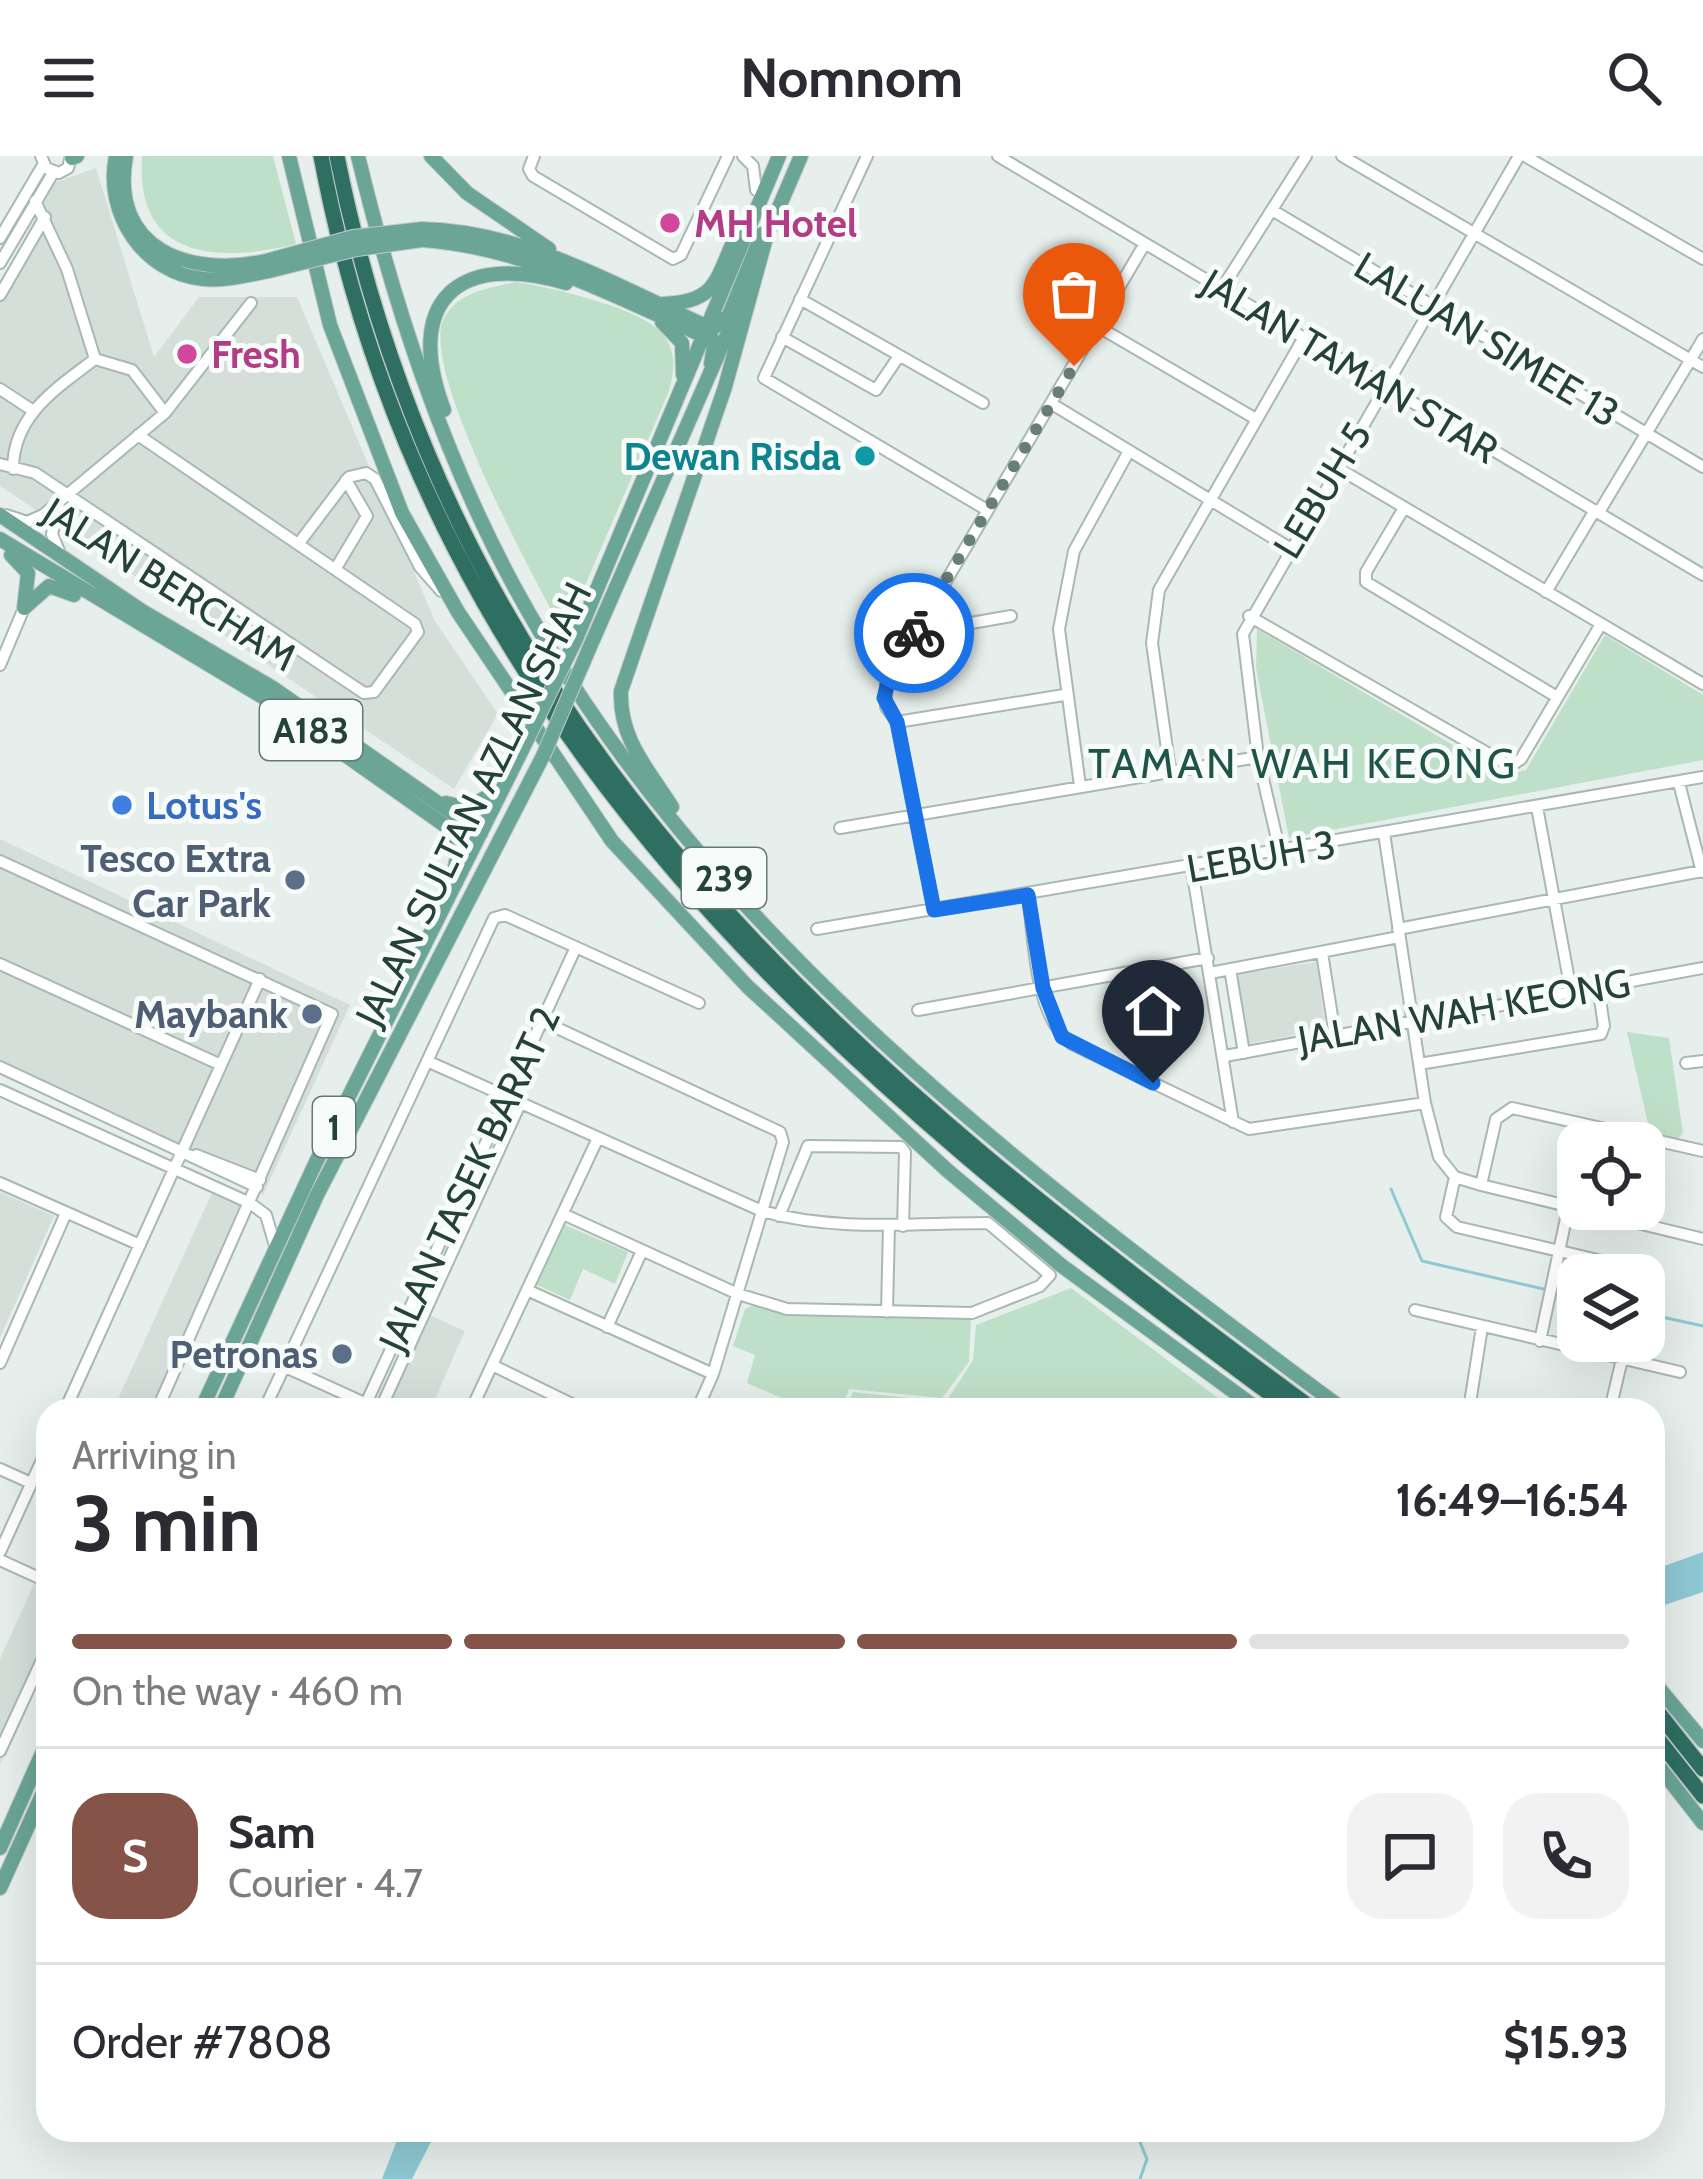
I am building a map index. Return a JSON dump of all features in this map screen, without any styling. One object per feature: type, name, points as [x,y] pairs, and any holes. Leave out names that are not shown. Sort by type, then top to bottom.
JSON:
[{"type":"highway","points":[[320,156],[358,306],[421,475],[484,607],[593,776],[688,891],[892,1095],[1104,1273],[1276,1398]]},
{"type":"highway","points":[[337,156],[371,298],[410,410],[466,538],[537,669],[652,828],[800,989],[992,1166],[1298,1398]]},
{"type":"highway","points":[[1665,1721],[1703,1769]]},
{"type":"highway","points":[[1665,1748],[1703,1796]]},
{"type":"main road","points":[[116,156],[114,196],[121,219],[157,261],[201,278],[267,266],[353,237],[422,234],[506,240],[652,308],[712,326]]},
{"type":"main road","points":[[126,156],[123,178],[129,210],[138,228],[166,255],[206,268],[267,266]]},
{"type":"main road","points":[[289,156],[353,396],[402,513],[458,613],[612,842],[747,986],[1007,1221],[1243,1398]]},
{"type":"main road","name":"239","points":[[358,156],[421,377],[486,530],[570,676],[655,798],[793,954],[973,1124],[1124,1246],[1328,1398]]},
{"type":"main road","points":[[430,156],[501,219],[602,283]]},
{"type":"main road","points":[[652,308],[695,302],[707,294],[775,156]]},
{"type":"main road","name":"JALAN SULTAN AZLAN SHAH","points":[[226,1398],[317,1195],[480,876],[576,639],[712,326],[775,156]]},
{"type":"main road","points":[[709,376],[712,326],[798,156]]},
{"type":"main road","name":"JALAN SULTAN AZLAN SHAH","points":[[207,1398],[512,769],[534,752],[589,649],[709,376],[798,156]]},
{"type":"main road","points":[[704,856],[631,746],[620,712],[621,691],[725,387],[766,238]]},
{"type":"main road","points":[[486,530],[429,364],[428,334],[436,310],[463,283],[487,274],[534,274],[602,283]]},
{"type":"main road","points":[[652,308],[682,344],[678,398]]},
{"type":"main road","points":[[0,528],[39,550],[43,567],[40,593]]},
{"type":"main road","points":[[0,528],[27,569],[24,608]]},
{"type":"main road","name":"JALAN BERCHAM","points":[[0,528],[43,567],[266,699],[440,821],[479,841]]},
{"type":"main road","name":"JALAN BERCHAM","points":[[0,528],[61,556],[346,740],[479,841]]},
{"type":"main road","points":[[24,608],[49,586],[60,587],[140,626]]},
{"type":"main road","points":[[346,740],[453,806],[481,805],[512,769]]},
{"type":"main road","points":[[480,876],[479,841],[497,832],[534,752]]},
{"type":"main road","points":[[440,821],[456,841],[458,853],[441,915]]},
{"type":"main road","points":[[1665,1696],[1703,1741]]},
{"type":"main road","points":[[0,1848],[36,1767]]},
{"type":"main road","points":[[1665,1774],[1703,1823]]},
{"type":"main road","points":[[0,1888],[36,1808]]},
{"type":"street","points":[[534,156],[529,169],[533,176],[670,258],[681,255],[728,156]]},
{"type":"street","points":[[743,156],[753,166],[756,190]]},
{"type":"street","points":[[867,156],[764,378],[987,510]]},
{"type":"street","name":"JALAN TAMAN STAR","points":[[998,156],[1703,575]]},
{"type":"street","points":[[1221,290],[1306,156]]},
{"type":"street","points":[[1342,156],[1703,368]]},
{"type":"street","points":[[1522,156],[1703,259]]},
{"type":"street","name":"LEBUH 5","points":[[1280,853],[1258,757],[1243,649],[1249,616],[1522,156]]},
{"type":"street","points":[[46,164],[68,168],[73,157]]},
{"type":"street","points":[[0,238],[46,164]]},
{"type":"street","points":[[0,262],[35,202],[46,164]]},
{"type":"street","points":[[30,187],[94,358]]},
{"type":"street","name":"LALUAN SIMEE 13","points":[[1272,210],[1703,467]]},
{"type":"street","points":[[0,295],[45,217]]},
{"type":"street","points":[[934,910],[897,722],[886,707],[886,683],[1144,245]]},
{"type":"street","points":[[800,298],[983,404]]},
{"type":"street","points":[[0,528],[33,521],[165,413],[251,303]]},
{"type":"street","points":[[1097,326],[1256,419]]},
{"type":"street","points":[[782,337],[870,388],[880,387],[899,356]]},
{"type":"street","points":[[1170,770],[1154,674],[1159,590],[1303,339]]},
{"type":"street","points":[[1546,592],[1703,339]]},
{"type":"street","points":[[14,469],[13,454],[32,410],[94,358]]},
{"type":"street","points":[[94,358],[132,370],[165,413]]},
{"type":"street","points":[[0,389],[32,410]]},
{"type":"street","points":[[1052,404],[1288,547]]},
{"type":"street","points":[[0,464],[35,473],[63,499],[370,694],[418,628],[138,435]]},
{"type":"street","points":[[1080,785],[1064,695],[1059,628],[1074,551],[1130,451]]},
{"type":"street","points":[[1336,467],[1703,683]]},
{"type":"street","points":[[299,543],[346,479],[357,473],[375,479],[420,567],[458,613]]},
{"type":"street","points":[[336,568],[367,517],[346,479]]},
{"type":"street","points":[[61,556],[52,534],[63,499]]},
{"type":"street","points":[[1404,508],[1366,572],[1366,582],[1557,698]]},
{"type":"street","points":[[0,664],[24,608]]},
{"type":"street","points":[[921,621],[937,629],[1011,616]]},
{"type":"street","points":[[1249,616],[1505,766],[1521,759],[1601,624]]},
{"type":"street","points":[[897,722],[1064,695]]},
{"type":"street","points":[[840,828],[1258,757]]},
{"type":"street","name":"LEBUH 3","points":[[818,929],[1192,869],[1703,777]]},
{"type":"street","points":[[1210,973],[1702,873],[1697,830],[1679,783]]},
{"type":"street","points":[[1538,807],[1571,991]]},
{"type":"street","points":[[1384,833],[1425,1103],[1439,1157],[1455,1177],[1557,1206]]},
{"type":"street","points":[[0,861],[332,1014],[162,1398]]},
{"type":"street","points":[[1192,869],[1233,1122]]},
{"type":"street","points":[[1028,895],[1043,988],[1055,1027],[1072,1044],[1254,1130],[1425,1103]]},
{"type":"street","points":[[269,1398],[494,918],[505,915],[699,1003]]},
{"type":"street","name":"JALAN TASEK BARAT 2","points":[[368,1398],[576,947]]},
{"type":"street","points":[[1322,952],[1335,1035]]},
{"type":"street","points":[[918,1010],[1208,958]]},
{"type":"street","points":[[0,964],[221,1065]]},
{"type":"street","name":"JALAN WAH KEONG","points":[[1225,1056],[1703,968]]},
{"type":"street","points":[[1230,969],[1244,1052]]},
{"type":"street","points":[[70,1398],[174,1168],[189,1152],[260,979]]},
{"type":"street","points":[[1419,1064],[1600,1034],[1604,1026],[1598,986]]},
{"type":"street","points":[[542,1021],[777,1129],[783,1142],[702,1398]]},
{"type":"street","points":[[427,1061],[761,1211],[808,1223],[983,1222],[1049,1270],[1043,1285],[972,1313],[784,1309],[738,1294],[563,1214]]},
{"type":"street","points":[[1686,1063],[1703,1061]]},
{"type":"street","points":[[0,1067],[259,1184]]},
{"type":"street","points":[[0,1090],[250,1203],[266,1215],[276,1249]]},
{"type":"street","points":[[385,1398],[520,1104]]},
{"type":"street","points":[[1481,1185],[1496,1118],[1511,1108],[1703,1151]]},
{"type":"street","points":[[477,1398],[597,1139]]},
{"type":"street","points":[[779,1216],[808,1146],[901,1147],[905,1152],[903,1226]]},
{"type":"street","points":[[1455,1177],[1446,1205],[1449,1223],[1575,1254]]},
{"type":"street","points":[[0,1183],[140,1245]]},
{"type":"street","points":[[0,1363],[66,1213]]},
{"type":"street","points":[[887,1312],[889,1226]]},
{"type":"street","points":[[1540,1341],[1563,1230]]},
{"type":"street","points":[[1662,1230],[1703,1239]]},
{"type":"street","points":[[608,1327],[642,1251]]},
{"type":"street","points":[[527,1290],[713,1374]]},
{"type":"street","points":[[1415,1310],[1557,1345]]},
{"type":"street","points":[[1471,1398],[1482,1327]]},
{"type":"street","points":[[248,1350],[346,1398]]},
{"type":"street","points":[[1613,1398],[1621,1362]]},
{"type":"street","points":[[1635,1362],[1680,1372]]},
{"type":"street","points":[[492,1365],[559,1398]]},
{"type":"street","points":[[0,1468],[31,1483]]},
{"type":"street","points":[[36,1472],[0,1556],[36,1576]]},
{"type":"street","points":[[0,1751],[6,1722],[36,1668]]},
{"type":"shaded area","points":[[96,168],[154,357],[199,297],[297,297],[435,621],[498,714],[454,789],[0,486],[0,285],[54,183]]},
{"type":"shaded area","points":[[0,839],[350,1005],[263,1195],[0,1075]]},
{"type":"shaded area","points":[[1316,962],[1326,1029],[1247,1044],[1233,975]]},
{"type":"shaded area","points":[[216,1184],[252,1200],[163,1398],[118,1398]]},
{"type":"shaded area","points":[[0,1192],[54,1216],[0,1338]]},
{"type":"shaded area","points":[[418,1310],[465,1331],[435,1398],[378,1398]]},
{"type":"shaded area","points":[[36,1580],[36,1684],[0,1764],[0,1659]]},
{"type":"green space","points":[[142,156],[273,156],[296,244],[211,252],[167,235],[152,216],[143,190]]},
{"type":"green space","points":[[516,282],[596,301],[639,317],[665,337],[673,357],[669,391],[564,634],[463,426],[441,343],[444,318],[458,302]]},
{"type":"green space","points":[[1257,629],[1505,776],[1526,770],[1605,635],[1703,695],[1703,760],[1289,838],[1256,668]]},
{"type":"green space","points":[[1627,1032],[1669,1038],[1683,1133],[1676,1140],[1665,1137],[1665,1122],[1648,1122]]},
{"type":"green space","points":[[565,1225],[628,1252],[615,1284],[583,1269],[570,1300],[537,1285]]},
{"type":"green space","points":[[1071,1288],[1218,1398],[949,1398],[973,1360],[976,1325]]},
{"type":"green space","points":[[756,1304],[785,1315],[971,1319],[969,1362],[942,1398],[849,1389],[846,1398],[781,1398],[747,1383],[755,1355],[733,1346],[745,1309]]},
{"type":"green space","points":[[853,1392],[909,1398],[850,1398]]},
{"type":"water","points":[[1703,1552],[1703,1592],[1665,1605],[1665,1566]]},
{"type":"water","points":[[396,2142],[431,2142],[412,2179],[382,2179]]},
{"type":"waterway","points":[[1391,1189],[1422,1261],[1557,1292]]},
{"type":"waterway","points":[[1665,1318],[1703,1326]]},
{"type":"waterway","points":[[1140,2142],[1147,2159],[1140,2179]]},
{"type":"way so far","points":[[914,633],[1074,366]]},
{"type":"place","name":"MH Hotel","points":[[670,223]]},
{"type":"place","name":"Fresh","points":[[187,354]]},
{"type":"place","name":"Dewan Risda","points":[[865,456]]},
{"type":"place","name":"Lotus's","points":[[122,805]]},
{"type":"place","name":"Tesco Extra Car Park","points":[[295,880]]},
{"type":"place","name":"Maybank","points":[[312,1014]]},
{"type":"place","name":"Petronas","points":[[342,1354]]},
{"type":"district","name":"TAMAN WAH KEONG","points":[[1303,763]]},
{"type":"route","points":[[914,633],[890,674],[884,698],[889,715],[897,722],[934,910],[1028,895],[1043,988],[1055,1027],[1072,1044],[1153,1083]]}]
